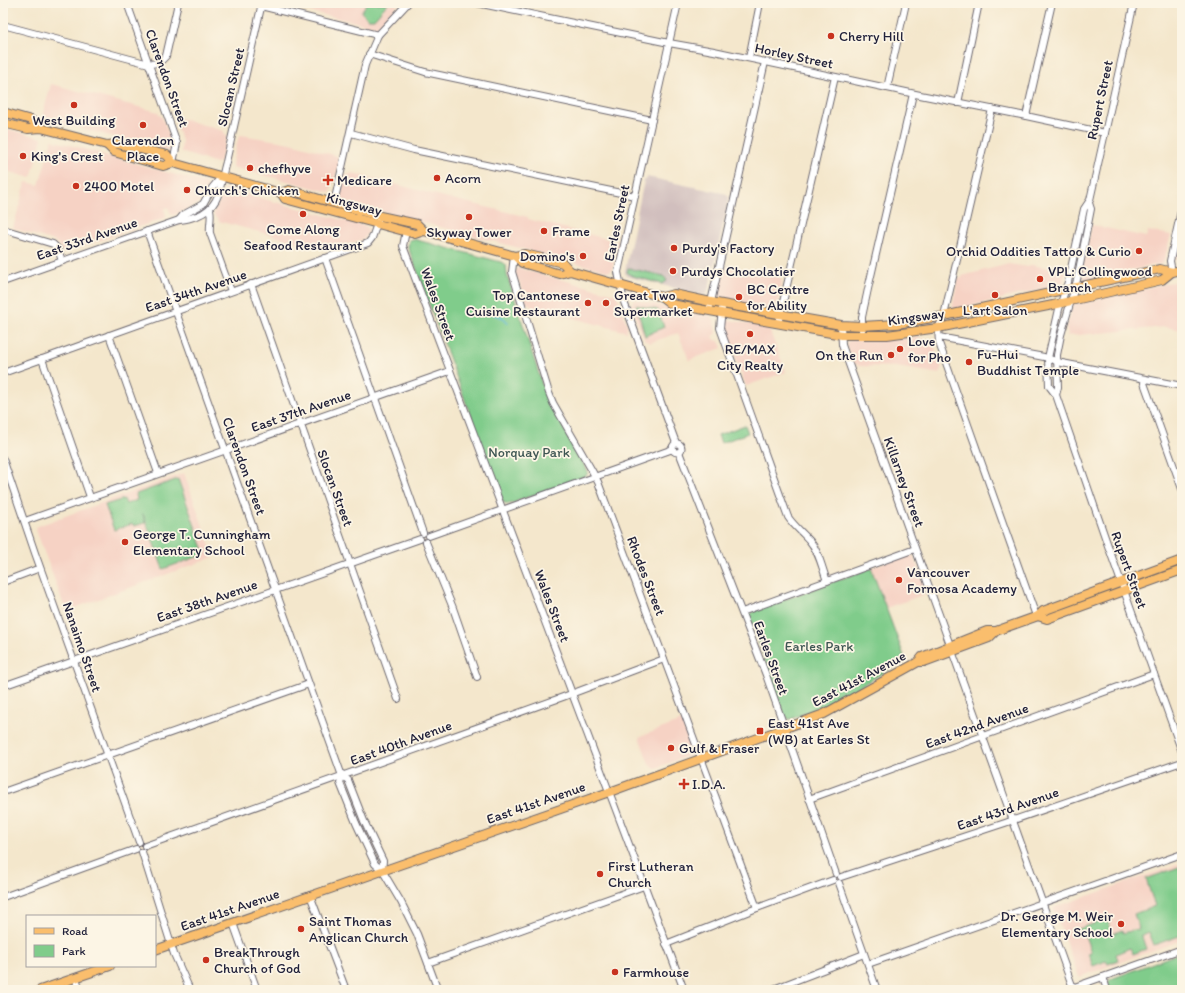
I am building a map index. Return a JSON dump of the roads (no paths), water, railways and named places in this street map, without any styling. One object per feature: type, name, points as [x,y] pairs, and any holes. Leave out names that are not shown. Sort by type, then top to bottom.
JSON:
[{"type":"main road","name":"Kingsway","points":[[3,112],[31,120],[41,128]]},
{"type":"main road","name":"Kingsway","points":[[3,123],[28,129],[41,128],[107,145],[114,152],[163,166],[173,163],[281,193],[289,190],[334,203],[415,234],[424,231]]},
{"type":"main road","name":"Kingsway","points":[[281,193],[285,199],[378,220],[417,224],[424,231],[514,256],[522,263],[560,274],[570,271],[621,285],[662,297],[671,304],[842,335],[862,336],[899,334],[938,328],[1162,280],[1172,272]]},
{"type":"main road","name":"Kingsway","points":[[662,297],[674,294],[780,315],[841,325],[862,326],[897,324],[944,316],[1160,269],[1172,272],[1182,270]]},
{"type":"main road","name":"East 41st Avenue","points":[[156,950],[609,792],[824,714],[918,662],[922,657],[951,648],[987,631],[996,631],[1037,616],[1042,611],[1182,560]]},
{"type":"main road","name":"East 41st Avenue","points":[[1037,616],[1047,619],[1182,570]]},
{"type":"main road","points":[[40,990],[107,967]]},
{"type":"street","name":"Clarendon Street","points":[[127,3],[177,143],[173,163]]},
{"type":"street","points":[[3,25],[149,64],[156,64],[162,61],[166,56],[178,3]]},
{"type":"street","points":[[334,203],[369,54],[378,34],[408,3]]},
{"type":"street","name":"Horley Street","points":[[477,3],[1105,133]]},
{"type":"street","name":"Earles Street","points":[[678,3],[618,272],[624,302],[676,448],[766,675],[877,990]]},
{"type":"street","points":[[748,58],[760,3]]},
{"type":"street","points":[[887,88],[906,3]]},
{"type":"street","points":[[958,103],[979,3]]},
{"type":"street","points":[[1026,116],[1052,3]]},
{"type":"street","name":"Rupert Street","points":[[1134,3],[1089,202],[1084,209],[1066,290],[1053,333],[1048,358],[1049,386],[1056,395],[1182,752]]},
{"type":"street","points":[[262,4],[378,34]]},
{"type":"street","name":"Slocan Street","points":[[231,291],[210,232],[209,225],[212,218],[210,209],[217,200],[219,193],[262,4]]},
{"type":"street","points":[[369,54],[425,72],[652,120]]},
{"type":"street","points":[[709,311],[765,62]]},
{"type":"street","points":[[778,324],[835,77]]},
{"type":"street","points":[[862,336],[862,317],[913,94]]},
{"type":"street","points":[[992,109],[944,316],[938,328],[939,346],[1037,616]]},
{"type":"street","points":[[351,133],[414,150],[635,196]]},
{"type":"street","name":"Slocan Street","points":[[204,204],[212,188],[222,176]]},
{"type":"street","name":"Rupert Street","points":[[1056,395],[1058,387],[1057,361],[1061,335],[1075,288],[1091,209],[1089,202]]},
{"type":"street","name":"East 33rd Avenue","points":[[179,220],[183,215],[204,204]]},
{"type":"street","points":[[1172,272],[1170,261],[1182,206]]},
{"type":"street","name":"East 33rd Avenue","points":[[3,282],[179,220],[186,220],[202,214],[210,209]]},
{"type":"street","name":"East 34th Avenue","points":[[3,372],[370,241],[374,234],[378,220]]},
{"type":"street","points":[[3,229],[54,244],[58,249],[62,261]]},
{"type":"street","name":"Clarendon Street","points":[[147,231],[342,776],[348,780],[364,821],[383,862],[382,870],[401,902],[417,934],[438,990]]},
{"type":"street","name":"Wales Street","points":[[406,231],[403,246],[684,990]]},
{"type":"street","name":"Rhodes Street","points":[[514,256],[512,272],[553,403],[595,477],[757,908]]},
{"type":"street","points":[[325,258],[477,677]]},
{"type":"street","name":"Slocan Street","points":[[251,284],[398,699]]},
{"type":"street","points":[[722,304],[720,328],[722,336],[788,517],[810,541],[815,549],[827,581]]},
{"type":"street","name":"Killarney Street","points":[[841,325],[842,345],[845,354],[1073,988]]},
{"type":"street","points":[[109,335],[158,473]]},
{"type":"street","points":[[939,337],[1182,386]]},
{"type":"street","points":[[42,359],[90,498]]},
{"type":"street","name":"East 37th Avenue","points":[[25,521],[450,371]]},
{"type":"street","points":[[1145,379],[1144,383],[1182,489]]},
{"type":"street","points":[[426,537],[676,448]]},
{"type":"street","name":"Nanaimo Street","points":[[3,459],[4,466],[25,521],[40,568],[139,842]]},
{"type":"street","name":"East 38th Avenue","points":[[3,686],[420,539],[423,542],[426,537]]},
{"type":"street","points":[[742,612],[915,549]]},
{"type":"street","points":[[3,582],[40,568]]},
{"type":"street","name":"East 40th Avenue","points":[[144,849],[342,776],[572,694],[664,659]]},
{"type":"street","name":"East 42nd Avenue","points":[[809,799],[1154,674]]},
{"type":"street","points":[[3,792],[309,684]]},
{"type":"street","name":"East 43rd Avenue","points":[[666,944],[757,908],[837,879],[1182,762]]},
{"type":"street","points":[[136,849],[136,845],[139,842],[143,843],[174,954],[190,990]]},
{"type":"street","points":[[3,897],[136,849],[138,852],[144,849]]},
{"type":"street","points":[[868,964],[1043,904],[1182,854]]},
{"type":"street","points":[[428,963],[644,886]]},
{"type":"street","points":[[310,895],[346,990]]},
{"type":"street","points":[[233,923],[257,990]]},
{"type":"street","points":[[1066,990],[1182,949]]},
{"type":"street","points":[[771,990],[864,954]]},
{"type":"street","points":[[1103,977],[1107,990]]},
{"type":"street","points":[[76,978],[80,990]]},
{"type":"waterway","points":[[493,314],[502,317],[508,323]]},
{"type":"place","name":"Cherry Hill","points":[[831,36]]},
{"type":"place","name":"West Building","points":[[74,105]]},
{"type":"place","name":"Clarendon Place","points":[[143,125]]},
{"type":"place","name":"King's Crest","points":[[23,156]]},
{"type":"place","name":"chefhyve","points":[[250,168]]},
{"type":"place","name":"Acorn","points":[[437,178]]},
{"type":"place","name":"Medicare","points":[[328,180]]},
{"type":"place","name":"2400 Motel","points":[[76,186]]},
{"type":"place","name":"Church's Chicken","points":[[187,190]]},
{"type":"place","name":"Come Along Seafood Restaurant","points":[[303,214]]},
{"type":"place","name":"Skyway Tower","points":[[469,217]]},
{"type":"place","name":"Frame","points":[[544,231]]},
{"type":"place","name":"Purdy's Factory","points":[[674,248]]},
{"type":"place","name":"Orchid Oddities Tattoo & Curio","points":[[1139,251]]},
{"type":"place","name":"Domino's","points":[[583,256]]},
{"type":"place","name":"Purdys Chocolatier","points":[[673,271]]},
{"type":"place","name":"VPL: Collingwood Branch","points":[[1040,279]]},
{"type":"place","name":"L'art Salon","points":[[995,295]]},
{"type":"place","name":"BC Centre for Ability","points":[[739,297]]},
{"type":"place","name":"Top Cantonese Cuisine Restaurant","points":[[588,303]]},
{"type":"place","name":"Great Two Supermarket","points":[[606,303]]},
{"type":"place","name":"RE/MAX City Realty","points":[[750,334]]},
{"type":"place","name":"Love for Pho","points":[[900,349]]},
{"type":"place","name":"On the Run","points":[[891,355]]},
{"type":"place","name":"Fu-Hui Buddhist Temple","points":[[969,362]]},
{"type":"place","name":"George T. Cunningham Elementary School","points":[[125,542]]},
{"type":"place","name":"Vancouver Formosa Academy","points":[[899,580]]},
{"type":"place","name":"East 41st Ave (WB) at Earles St","points":[[760,731]]},
{"type":"place","name":"Gulf & Fraser","points":[[671,748]]},
{"type":"place","name":"I.D.A.","points":[[684,784]]},
{"type":"place","name":"First Lutheran Church","points":[[600,874]]},
{"type":"place","name":"Dr. George M. Weir Elementary School","points":[[1121,924]]},
{"type":"place","name":"Saint Thomas Anglican Church","points":[[301,929]]},
{"type":"place","name":"BreakThrough Church of God","points":[[206,960]]},
{"type":"place","name":"Farmhouse","points":[[615,972]]},
{"type":"park label","name":"Norquay Park","points":[[529,452]]},
{"type":"park label","name":"Earles Park","points":[[819,646]]}]
